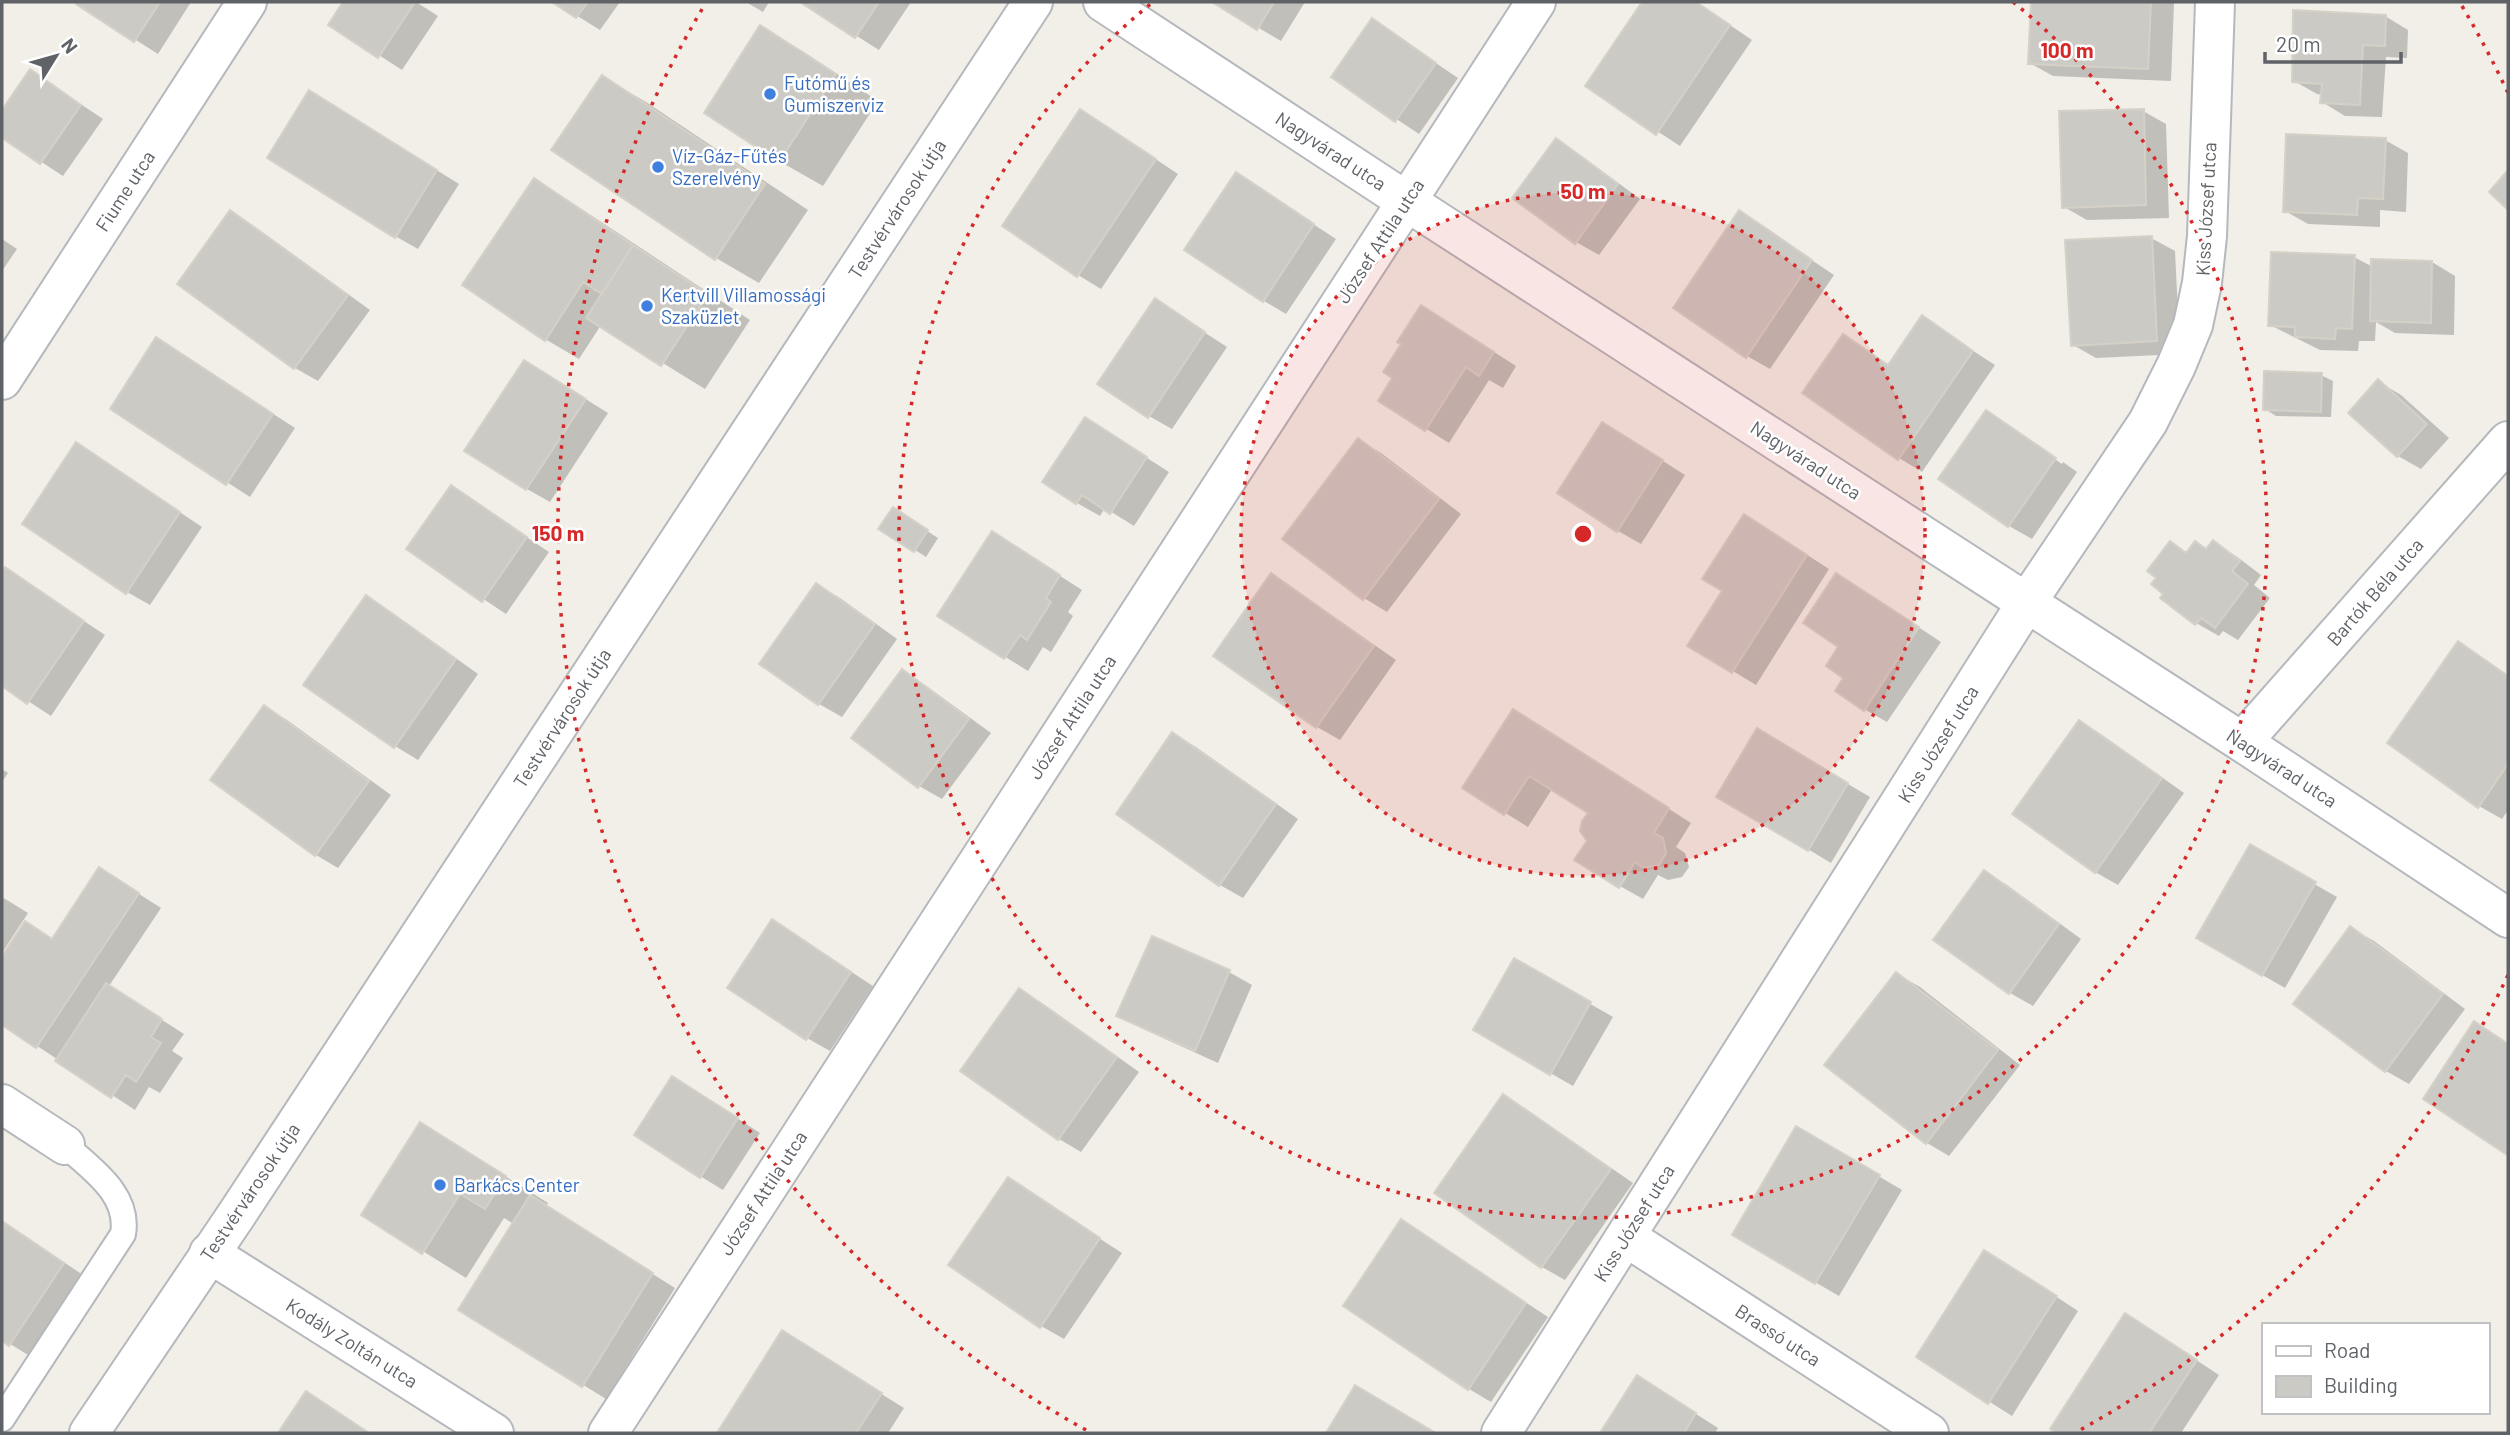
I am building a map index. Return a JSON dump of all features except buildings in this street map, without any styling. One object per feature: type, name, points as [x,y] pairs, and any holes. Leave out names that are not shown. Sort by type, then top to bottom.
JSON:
[{"type":"street","name":"Fiume utca","points":[[2,380],[247,2]]},
{"type":"street","name":"Testvérvárosok útja","points":[[89,1433],[1033,2]]},
{"type":"street","name":"Nagyvárad utca","points":[[1103,2],[2242,742],[2508,918]]},
{"type":"street","name":"József Attila utca","points":[[608,1433],[1536,2]]},
{"type":"street","name":"Kiss József utca","points":[[1501,1433],[2027,602],[2148,422],[2176,366],[2193,325],[2202,283],[2207,236],[2215,2]]},
{"type":"street","name":"Bartók Béla utca","points":[[2242,742],[2508,441]]},
{"type":"street","points":[[2,1104],[65,1145]]},
{"type":"street","name":"Brassó utca","points":[[1626,1237],[1929,1433]]},
{"type":"street","name":"Kodály Zoltán utca","points":[[209,1253],[494,1433]]},
{"type":"lane","points":[[2,1419],[123,1234],[126,1221],[117,1196],[65,1145]]},
{"type":"place","name":"Futómű és Gumiszerviz","points":[[770,94]]},
{"type":"place","name":"Víz-Gáz-Fűtés Szerelvény","points":[[658,167]]},
{"type":"place","name":"Kertvill Villamossági Szaküzlet","points":[[647,306]]},
{"type":"place","name":"Barkács Center","points":[[440,1185]]}]
